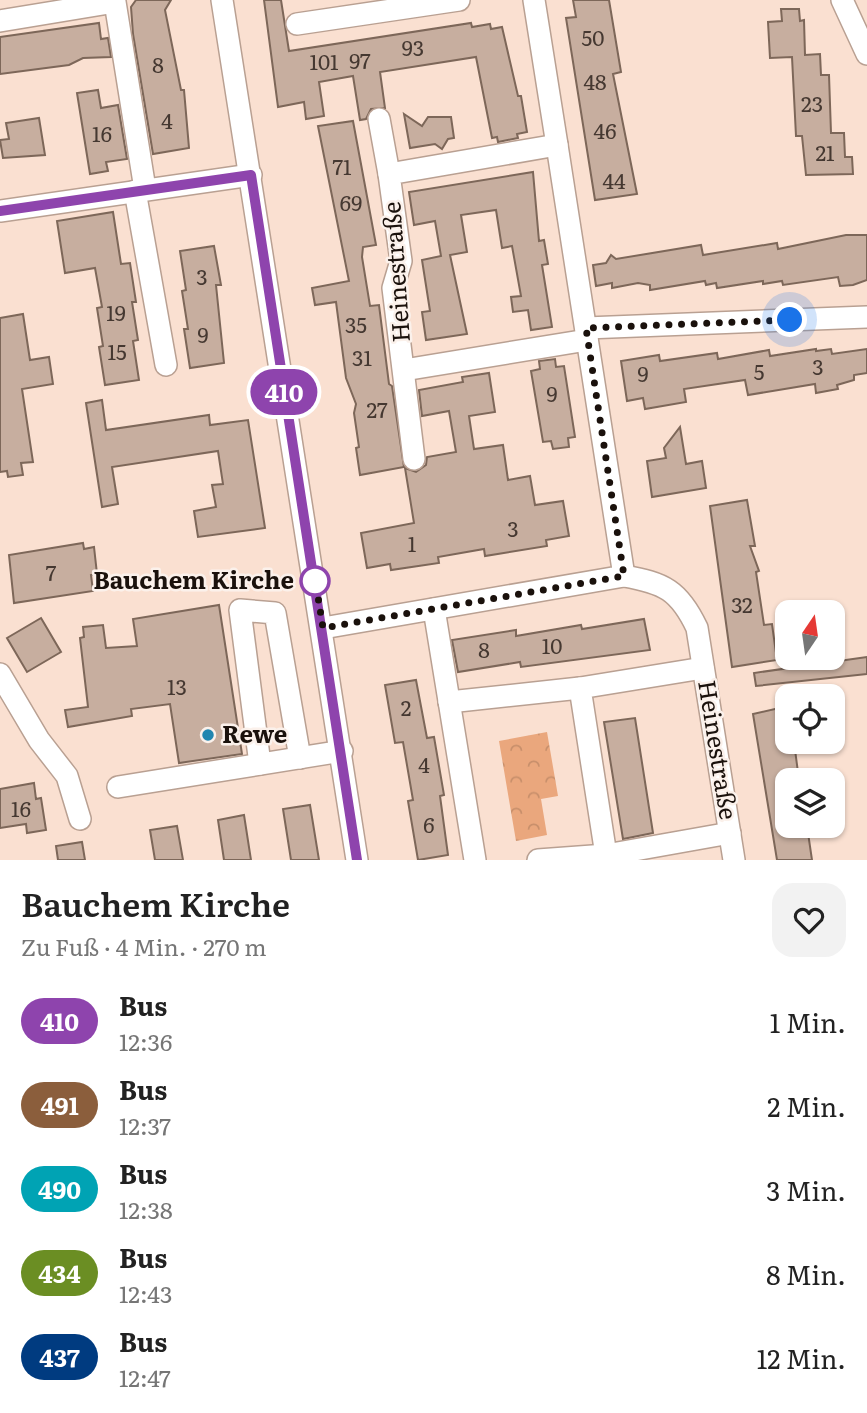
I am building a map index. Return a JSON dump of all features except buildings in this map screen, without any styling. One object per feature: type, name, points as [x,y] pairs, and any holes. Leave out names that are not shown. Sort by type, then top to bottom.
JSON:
[{"type":"street","points":[[222,0],[323,628],[357,860]]},
{"type":"street","points":[[297,24],[459,0]]},
{"type":"street","points":[[534,0],[624,576]]},
{"type":"street","points":[[842,0],[865,44]]},
{"type":"street","points":[[0,21],[114,2],[166,365]]},
{"type":"street","name":"Heinestraße","points":[[380,119],[401,261],[393,288],[414,459]]},
{"type":"street","name":"Heinestraße","points":[[389,174],[557,145]]},
{"type":"street","points":[[0,211],[251,175]]},
{"type":"street","name":"Heinestraße","points":[[404,370],[587,334],[867,317]]},
{"type":"street","name":"Heinestraße","points":[[323,628],[624,576],[659,583],[677,596],[697,628],[734,860]]},
{"type":"street","points":[[434,609],[475,860]]},
{"type":"street","points":[[260,764],[240,610],[275,613],[300,758]]},
{"type":"street","name":"Heinestraße","points":[[449,702],[580,688],[703,668]]},
{"type":"street","points":[[0,674],[30,709],[39,740],[67,776],[80,819]]},
{"type":"street","points":[[580,688],[606,855]]},
{"type":"street","points":[[118,787],[342,751]]},
{"type":"street","name":"Heinestraße","points":[[538,860],[636,855],[730,833]]},
{"type":"green space","points":[[547,732],[558,796],[541,799],[547,835],[516,841],[499,741]]},
{"type":"bus line","name":"410","points":[[0,211],[251,175],[357,860]]},
{"type":"place","name":"Bauchem Kirche","points":[[315,581]]},
{"type":"place","name":"Rewe","points":[[208,735]]},
{"type":"route","points":[[315,581],[315,578],[323,628],[624,576],[586,328],[790,320]]}]
